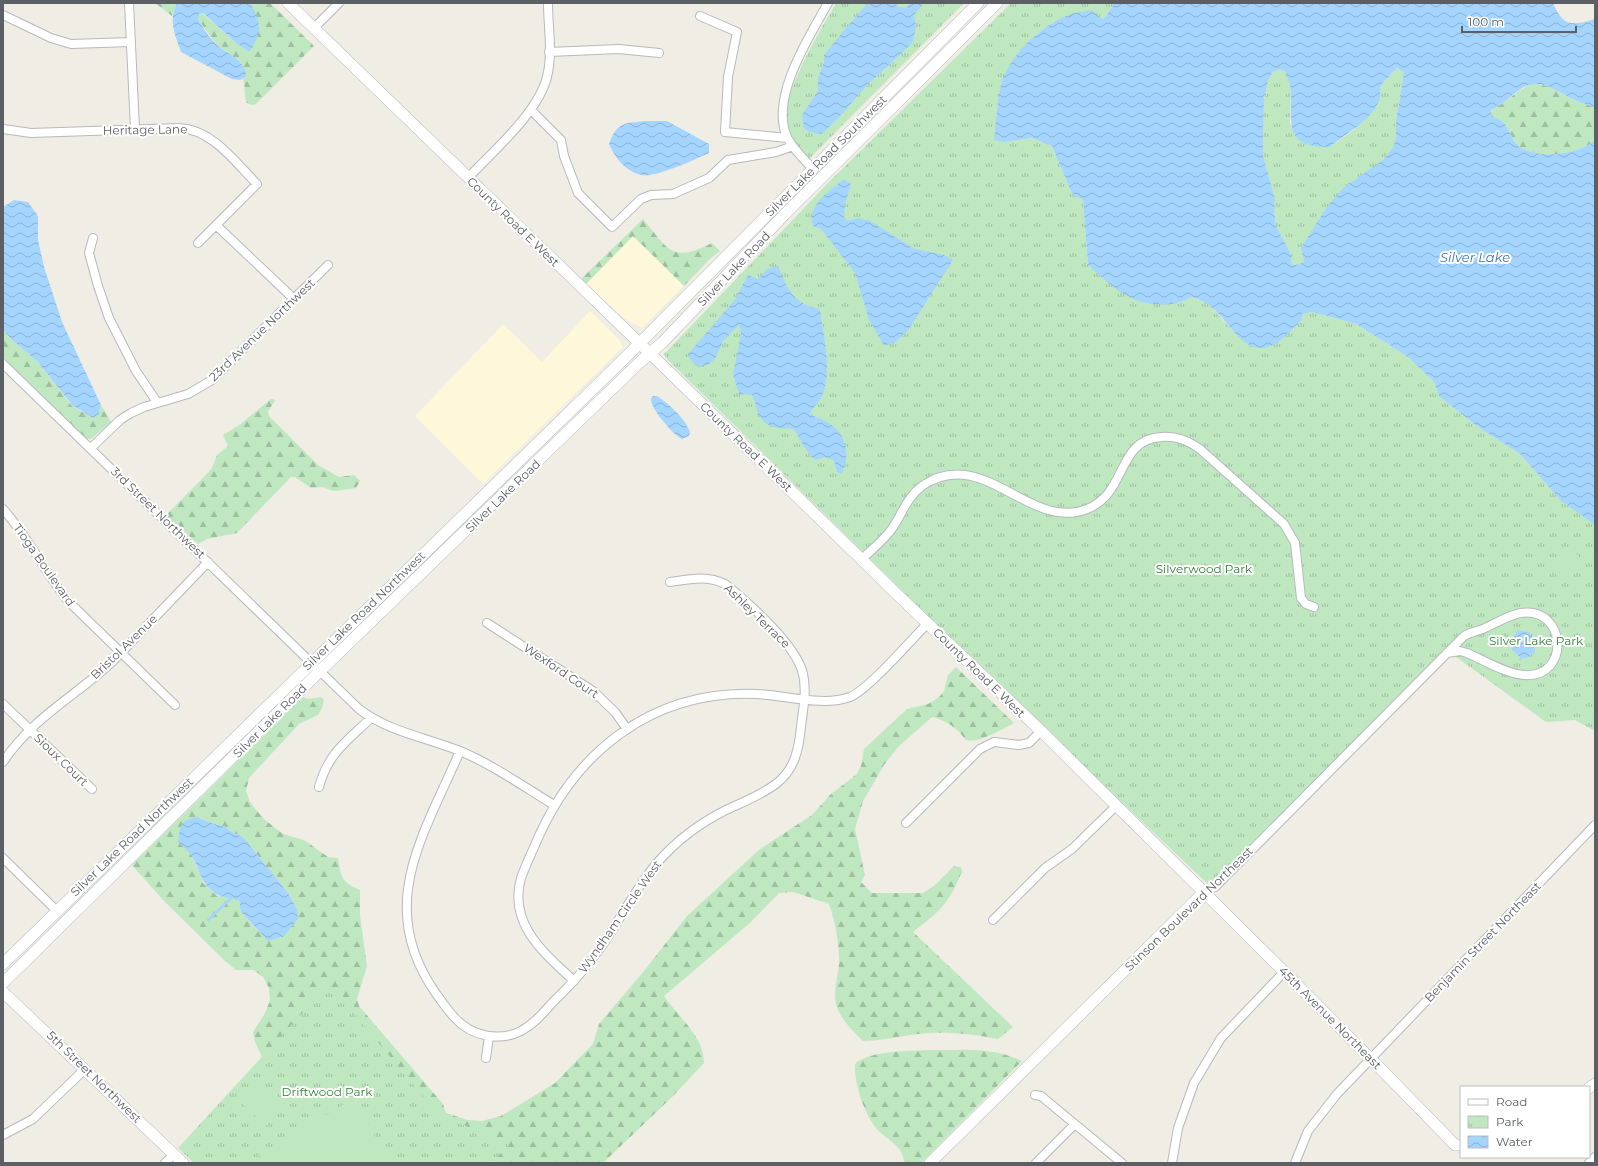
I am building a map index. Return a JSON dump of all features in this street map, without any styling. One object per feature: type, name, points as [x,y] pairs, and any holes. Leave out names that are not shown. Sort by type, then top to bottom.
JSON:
[{"type":"main road","name":"County Road E West","points":[[288,3],[641,343],[861,560],[1041,732],[1204,892]]},
{"type":"main road","name":"Silver Lake Road Southwest","points":[[641,343],[978,3]]},
{"type":"main road","name":"Silver Lake Road","points":[[3,983],[320,671],[713,292],[784,215],[997,3]]},
{"type":"main road","name":"Silver Lake Road Northwest","points":[[3,964],[641,343]]},
{"type":"main road","name":"45th Avenue Northeast","points":[[1204,892],[1458,1145]]},
{"type":"main road","name":"Stinson Boulevard Northeast","points":[[930,1163],[1204,892]]},
{"type":"main road","name":"5th Street Northwest","points":[[3,992],[184,1163]]},
{"type":"street","points":[[129,3],[134,129]]},
{"type":"street","points":[[314,28],[339,3]]},
{"type":"street","points":[[468,178],[531,110],[544,87],[548,70],[549,52],[548,3]]},
{"type":"street","points":[[813,169],[787,138],[782,118],[784,98],[799,60],[828,3]]},
{"type":"street","points":[[3,15],[51,38],[71,44],[131,42]]},
{"type":"street","points":[[700,16],[737,32],[728,77],[725,132],[787,138]]},
{"type":"street","points":[[549,52],[619,49],[659,53]]},
{"type":"street","points":[[531,110],[561,140],[564,156],[578,192],[612,227],[641,199],[651,195],[673,194],[709,178],[728,160],[776,152],[793,146]]},
{"type":"street","name":"Heritage Lane","points":[[3,129],[22,133],[179,128],[197,131],[212,140],[257,184],[198,243]]},
{"type":"street","points":[[3,136],[22,133]]},
{"type":"street","points":[[216,224],[294,300]]},
{"type":"street","points":[[93,238],[89,253],[109,318],[136,371],[157,402]]},
{"type":"street","name":"23rd Avenue Northwest","points":[[90,448],[120,420],[131,413],[157,402],[188,394],[212,380],[328,265]]},
{"type":"street","name":"3rd Street Northwest","points":[[3,364],[370,718],[387,726],[460,751],[490,766],[554,804]]},
{"type":"street","points":[[861,560],[892,529],[909,499],[915,492],[932,481],[956,474],[975,476],[1050,511],[1068,513],[1077,512],[1094,506],[1107,495],[1117,481],[1129,455],[1140,444],[1158,437],[1177,437],[1200,449],[1284,524],[1295,543],[1301,598],[1306,604],[1314,607]]},
{"type":"street","name":"Tioga Boulevard","points":[[3,509],[16,523],[57,588],[70,603],[175,705]]},
{"type":"street","name":"Bristol Avenue","points":[[3,762],[30,730],[53,708],[99,674],[121,653],[208,562]]},
{"type":"street","name":"Ashley Terrace","points":[[670,582],[710,578],[721,582],[732,589],[784,640],[795,653],[803,674],[805,699]]},
{"type":"street","name":"Stinson Boulevard Northeast","points":[[1204,892],[1215,887],[1447,653],[1468,634],[1521,613],[1536,614],[1544,618],[1554,629],[1558,640],[1556,656],[1552,663],[1540,673],[1531,675],[1516,674],[1460,651],[1447,653]]},
{"type":"street","name":"Wexford Court","points":[[487,623],[593,691],[615,712],[627,729]]},
{"type":"street","points":[[574,981],[533,940],[524,926],[519,904],[520,886],[524,869],[554,804],[582,767],[627,729],[660,711],[679,705],[714,696],[756,694],[833,701],[847,698],[859,692],[927,624]]},
{"type":"street","name":"Wyndham Circle West","points":[[460,751],[414,858],[409,874],[406,907],[408,930],[416,959],[423,974],[451,1014],[461,1024],[470,1030],[489,1036],[512,1034],[529,1026],[574,981],[601,946],[645,878],[671,849],[706,821],[776,784],[789,770],[797,753],[805,699]]},
{"type":"street","name":"Sioux Court","points":[[3,704],[92,789]]},
{"type":"street","points":[[319,787],[330,758],[370,718]]},
{"type":"street","points":[[906,823],[980,749],[994,742],[1019,745],[1029,743],[1041,732]]},
{"type":"street","points":[[993,920],[1045,868],[1072,849],[1116,807]]},
{"type":"street","name":"Benjamin Street Northeast","points":[[1295,1163],[1308,1131],[1337,1094],[1595,825]]},
{"type":"street","points":[[3,858],[57,911]]},
{"type":"street","points":[[1172,1163],[1178,1128],[1194,1083],[1221,1038],[1284,972]]},
{"type":"street","points":[[486,1058],[489,1036]]},
{"type":"street","points":[[3,1135],[33,1119],[85,1069]]},
{"type":"street","points":[[1035,1095],[1041,1096],[1122,1163]]},
{"type":"street","points":[[1036,1163],[1075,1124]]},
{"type":"street","points":[[165,1163],[174,1154]]},
{"type":"street","points":[[1589,1163],[1595,1157]]},
{"type":"shaded area","points":[[633,236],[684,286],[642,328],[624,318],[586,284]]},
{"type":"shaded area","points":[[590,311],[620,341],[623,347],[483,484],[415,416],[503,324],[542,362]]},
{"type":"green space","points":[[155,3],[177,3],[172,16]]},
{"type":"green space","points":[[250,3],[270,3],[314,46],[256,104],[252,105],[247,103],[246,100],[243,79],[246,77],[242,63],[216,44],[198,19],[199,14],[202,13],[235,42],[254,11]]},
{"type":"green space","points":[[836,3],[964,3],[810,158],[795,142],[792,136],[787,122],[787,107],[790,94],[801,67]]},
{"type":"green space","name":"Silverwood Park","points":[[1011,3],[1114,3],[1103,19],[1055,21],[1034,36],[1017,56],[1005,142],[1032,138],[1052,146],[1072,194],[1083,200],[1088,265],[1173,304],[1192,297],[1210,305],[1228,326],[1245,342],[1256,347],[1302,314],[1313,312],[1356,324],[1408,357],[1434,382],[1439,396],[1478,427],[1520,454],[1561,501],[1595,525],[1595,731],[1575,720],[1546,722],[1445,649],[1213,883],[1209,885],[1005,692],[667,359],[664,354],[828,183]]},
{"type":"green space","points":[[1397,68],[1404,72],[1396,121],[1396,138],[1393,147],[1383,160],[1368,172],[1301,264],[1293,265],[1291,262],[1291,254],[1276,226],[1274,209],[1275,199],[1263,155],[1264,99],[1268,81],[1273,72],[1280,69],[1286,72],[1291,88],[1290,124],[1322,147],[1330,147],[1355,129],[1380,98],[1381,85]]},
{"type":"green space","points":[[1532,84],[1539,84],[1549,87],[1574,100],[1595,108],[1595,140],[1579,149],[1559,154],[1538,154],[1521,148],[1513,139],[1508,128],[1503,122],[1492,117],[1491,109]]},
{"type":"green space","points":[[643,219],[665,245],[679,253],[698,249],[712,243],[720,251],[711,258],[684,286],[633,236],[586,284],[581,279]]},
{"type":"green space","points":[[3,330],[12,340],[37,361],[72,406],[93,418],[100,410],[101,405],[111,422],[91,439],[87,439],[3,357]]},
{"type":"green space","points":[[271,399],[274,399],[275,401],[268,411],[269,416],[318,465],[339,477],[354,475],[360,481],[356,488],[334,491],[322,487],[311,488],[295,477],[291,477],[237,533],[207,539],[198,544],[166,515],[204,477],[212,468],[217,455],[228,446],[223,435],[238,426]]},
{"type":"green space","points":[[1565,546],[1579,556],[1562,579],[1548,568]]},
{"type":"green space","points":[[956,667],[1014,723],[990,736],[970,741],[965,739],[948,723],[932,717],[898,747],[884,765],[863,801],[855,829],[865,875],[861,882],[872,893],[923,893],[935,885],[954,866],[961,867],[962,871],[953,892],[943,906],[913,932],[1013,1027],[998,1039],[969,1034],[938,1033],[863,1041],[840,1015],[836,1004],[835,995],[839,964],[839,950],[835,925],[829,904],[793,892],[779,893],[751,922],[664,996],[695,1035],[703,1053],[704,1063],[673,1096],[603,1163],[495,1163],[493,1161],[491,1163],[438,1114],[262,1057],[255,1042],[253,1032],[264,1015],[270,1001],[269,988],[263,977],[254,970],[236,970],[225,961],[164,901],[132,865],[303,697],[308,699],[321,697],[324,700],[318,715],[299,724],[249,778],[246,791],[250,802],[265,820],[283,834],[304,840],[328,857],[338,858],[341,874],[345,881],[360,890],[360,916],[367,966],[357,999],[359,1006],[443,1104],[446,1113],[468,1120],[482,1121],[501,1116],[555,1083],[593,1044],[599,1024],[644,971],[687,916],[760,849],[812,815],[830,795],[857,774],[861,766],[864,749],[907,709],[928,704],[938,698],[944,691],[948,675]],"holes":[[[199,817],[211,823],[226,827],[232,832],[243,837],[288,893],[297,909],[257,930],[241,912],[239,901],[232,897],[217,896],[203,883],[191,854]]]},
{"type":"green space","name":"Driftwood Park","points":[[329,984],[438,1114],[509,1145],[491,1163],[194,1163],[178,1148]]},
{"type":"green space","points":[[932,1050],[989,1051],[1000,1053],[1022,1061],[921,1163],[904,1163],[898,1147],[876,1128],[864,1106],[856,1080],[855,1064],[870,1056],[891,1052]]},
{"type":"green space","points":[[260,1081],[286,1104],[266,1126],[241,1103]]},
{"type":"green space","points":[[353,1099],[389,1160],[384,1163],[264,1163],[259,1155]]},
{"type":"water","points":[[177,3],[250,3],[257,16],[259,28],[256,39],[249,52],[235,42],[203,13],[199,14],[198,19],[215,43],[239,61],[243,66],[246,77],[240,80],[232,79],[181,52],[173,28],[173,16]]},
{"type":"water","points":[[868,3],[894,3],[899,7],[906,8],[910,3],[924,3],[914,15],[916,27],[913,42],[868,84],[843,113],[822,134],[809,132],[804,128],[802,115],[818,91],[818,78],[824,62],[824,55]]},
{"type":"water","name":"Silver Lake","points":[[1114,3],[1553,3],[1561,17],[1569,23],[1580,23],[1595,19],[1595,108],[1549,87],[1537,84],[1524,87],[1491,110],[1492,117],[1503,122],[1508,128],[1513,139],[1521,148],[1538,154],[1559,154],[1570,152],[1588,145],[1595,140],[1595,525],[1561,501],[1520,454],[1478,427],[1439,396],[1434,382],[1408,357],[1356,324],[1313,312],[1302,314],[1302,320],[1284,338],[1266,348],[1256,347],[1238,337],[1209,305],[1193,297],[1172,304],[1146,303],[1135,300],[1116,289],[1088,265],[1083,200],[1072,194],[1052,146],[1032,138],[1005,142],[994,140],[1001,83],[1008,68],[1022,48],[1050,25],[1071,14],[1092,10],[1103,19]],"holes":[[[1397,68],[1404,72],[1396,121],[1396,138],[1393,147],[1383,160],[1343,188],[1326,208],[1301,248],[1304,260],[1301,264],[1293,265],[1291,262],[1291,254],[1276,226],[1274,209],[1275,199],[1263,155],[1264,99],[1268,81],[1273,72],[1280,69],[1286,72],[1291,90],[1291,123],[1293,132],[1297,138],[1304,143],[1315,146],[1330,147],[1358,126],[1372,113],[1380,98],[1381,85]]]},
{"type":"water","points":[[667,121],[709,144],[709,153],[656,174],[642,175],[631,171],[622,164],[614,154],[609,144],[612,136],[619,127],[628,123]]},
{"type":"water","points":[[844,179],[851,184],[845,204],[844,218],[847,221],[858,218],[870,221],[915,249],[945,255],[953,260],[909,329],[896,342],[884,346],[869,320],[855,273],[821,229],[813,226],[813,211],[816,205],[826,194]]},
{"type":"water","points":[[14,200],[28,202],[38,216],[38,240],[44,267],[62,322],[101,405],[99,414],[93,418],[72,405],[37,361],[12,340],[3,330],[3,207]]},
{"type":"water","points":[[778,266],[788,288],[793,294],[804,304],[820,309],[826,353],[827,376],[822,396],[810,414],[832,425],[842,437],[845,443],[846,458],[842,474],[837,472],[834,461],[826,457],[815,460],[806,449],[794,429],[773,427],[764,422],[758,413],[752,395],[739,394],[733,374],[741,334],[739,325],[723,341],[715,359],[708,365],[697,366],[689,358],[688,354],[734,301],[748,275],[758,279],[767,269]]},
{"type":"water","points":[[653,396],[657,396],[662,399],[681,417],[688,427],[690,432],[689,436],[682,439],[668,427],[654,408],[651,399]]},
{"type":"water","points":[[1518,629],[1519,631],[1528,632],[1533,638],[1537,639],[1534,642],[1535,654],[1532,653],[1527,658],[1522,658],[1521,661],[1519,660],[1520,657],[1512,650],[1512,641]]},
{"type":"water","points":[[198,817],[211,823],[226,827],[232,832],[243,837],[288,893],[297,909],[298,919],[284,936],[268,941],[241,912],[239,901],[218,895],[206,885],[191,855],[178,842],[182,824],[192,818]]},
{"type":"waterway","points":[[208,920],[232,897]]},
{"type":"park label","name":"Silver Lake Park","points":[[1536,641]]}]
